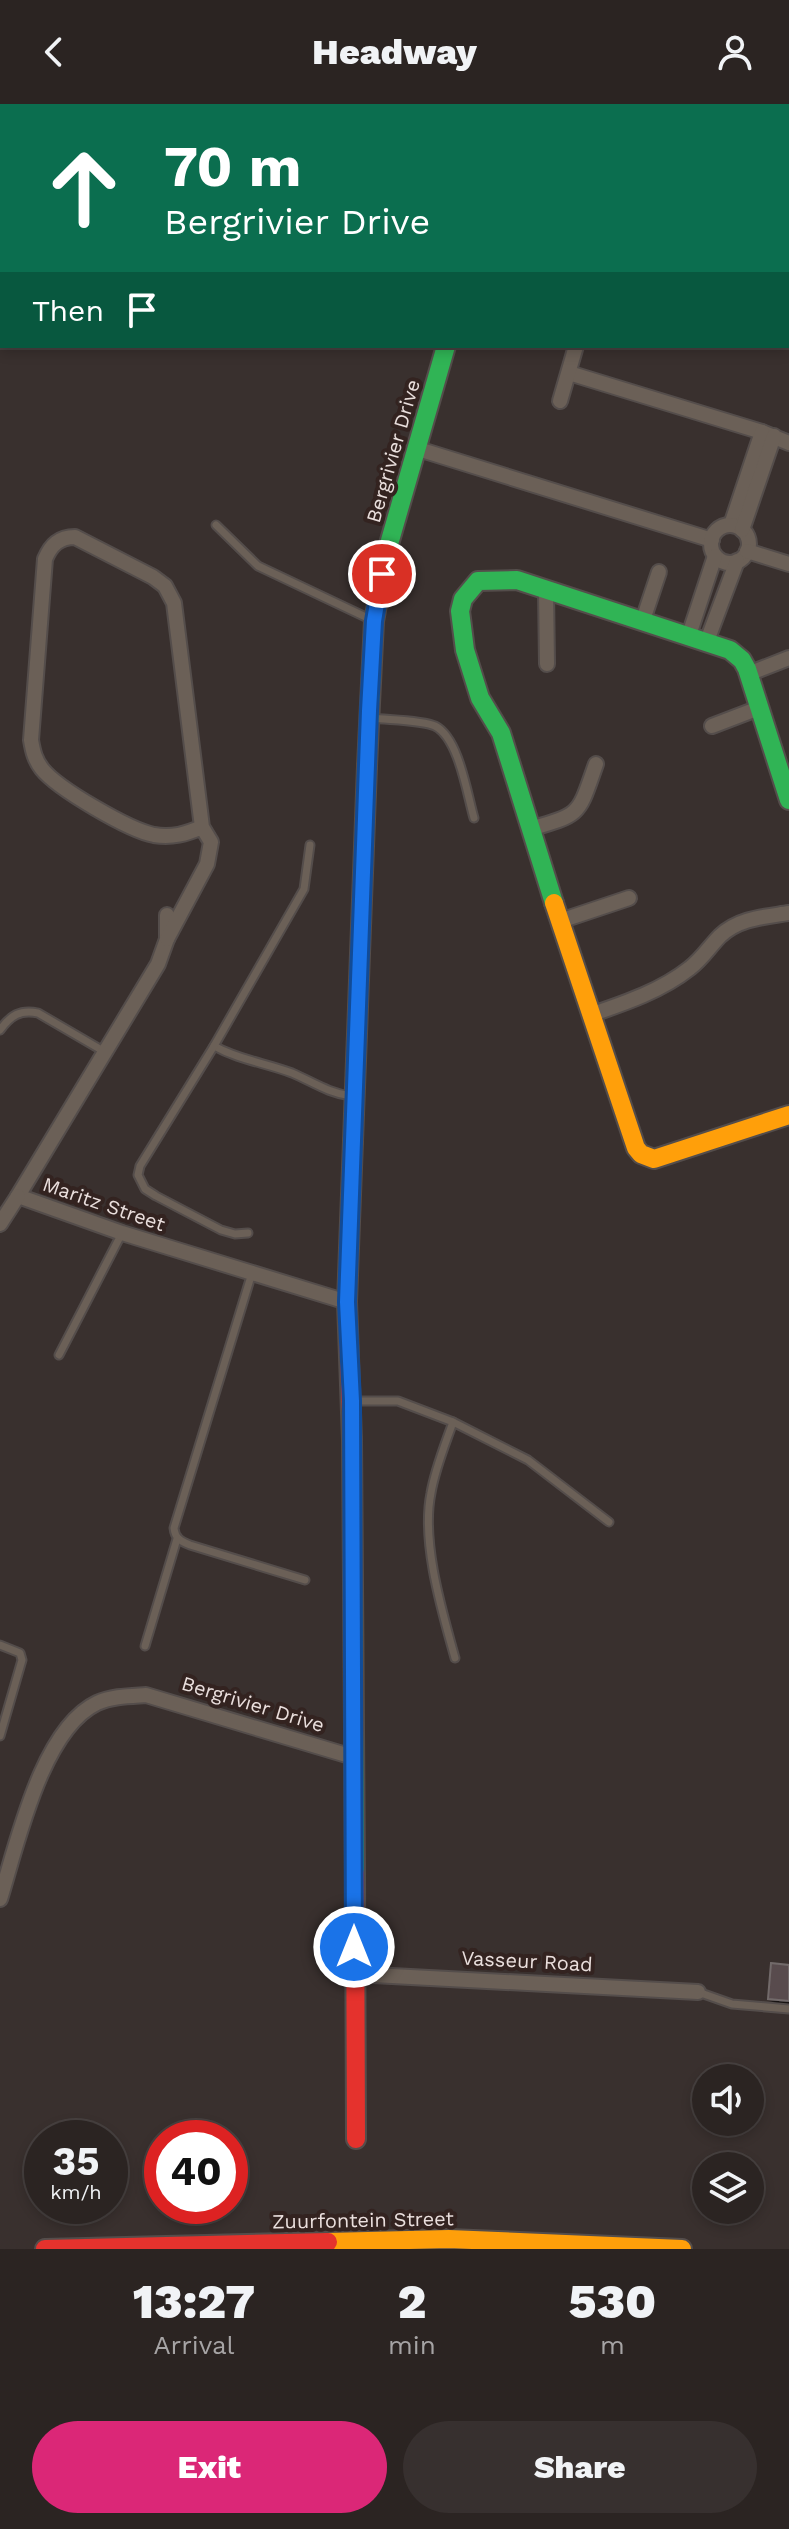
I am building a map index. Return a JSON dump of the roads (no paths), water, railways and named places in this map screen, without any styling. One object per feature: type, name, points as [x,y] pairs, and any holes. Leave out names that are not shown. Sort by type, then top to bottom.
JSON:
[{"type":"street","name":"Bergrivier Drive","points":[[0,1899],[4,1869],[48,1760],[76,1717],[98,1702],[146,1695],[353,1757],[352,1401],[347,1302],[374,621],[387,551],[445,348]]},
{"type":"street","points":[[560,401],[575,348]]},
{"type":"street","points":[[569,373],[779,437],[737,528]]},
{"type":"street","points":[[415,448],[712,540]]},
{"type":"street","points":[[698,638],[715,556],[712,540],[719,529],[737,528]]},
{"type":"street","points":[[698,638],[748,542],[737,528]]},
{"type":"street","points":[[167,939],[207,864],[211,842],[202,827],[174,603],[171,593],[153,577],[75,537],[65,537],[49,549],[45,559],[31,740],[34,756],[52,780],[127,826],[156,835],[174,836],[202,827]]},
{"type":"street","points":[[715,556],[725,562],[742,556],[789,564]]},
{"type":"street","points":[[643,620],[659,572]]},
{"type":"street","points":[[789,800],[784,765],[738,656],[698,638],[517,580],[478,581],[463,599],[460,611],[465,650],[480,698],[501,733],[590,1015],[636,1148],[646,1157],[654,1159],[789,1115]]},
{"type":"street","points":[[546,590],[547,664]]},
{"type":"street","points":[[748,674],[789,658]]},
{"type":"street","points":[[712,726],[759,708]]},
{"type":"street","points":[[530,829],[566,819],[575,813],[596,764]]},
{"type":"street","points":[[560,921],[629,898]]},
{"type":"street","points":[[590,1015],[639,998],[663,985],[690,968],[722,934],[737,923],[789,913]]},
{"type":"street","name":"Maritz Street","points":[[167,915],[167,939],[158,964],[18,1196],[122,1233],[347,1302]]},
{"type":"street","points":[[0,1224],[18,1196]]},
{"type":"street","points":[[353,1757],[356,2139]]},
{"type":"street","name":"Vasseur Road","points":[[354,1974],[698,1992]]},
{"type":"street","name":"Zuurfontein Street","points":[[45,2249],[449,2239],[682,2249]]},
{"type":"lane","points":[[216,525],[258,566],[374,621]]},
{"type":"lane","points":[[369,718],[434,725],[443,732],[455,750],[474,818]]},
{"type":"lane","points":[[248,1233],[235,1234],[221,1230],[156,1196],[145,1189],[138,1175],[140,1166],[214,1046],[304,889],[310,845]]},
{"type":"lane","points":[[0,1030],[9,1019],[30,1011],[105,1052]]},
{"type":"lane","points":[[214,1046],[233,1056],[290,1072],[330,1093],[353,1097]]},
{"type":"lane","points":[[59,1355],[122,1233]]},
{"type":"lane","points":[[145,1646],[177,1539],[174,1528],[252,1273]]},
{"type":"lane","points":[[352,1401],[398,1401],[453,1422],[528,1460],[609,1522]]},
{"type":"lane","points":[[453,1422],[430,1495],[430,1529],[435,1580],[455,1658]]},
{"type":"lane","points":[[177,1539],[305,1580]]},
{"type":"lane","points":[[0,1645],[20,1653],[22,1660],[0,1736]]},
{"type":"lane","points":[[698,1992],[732,2004],[789,2009]]}]
